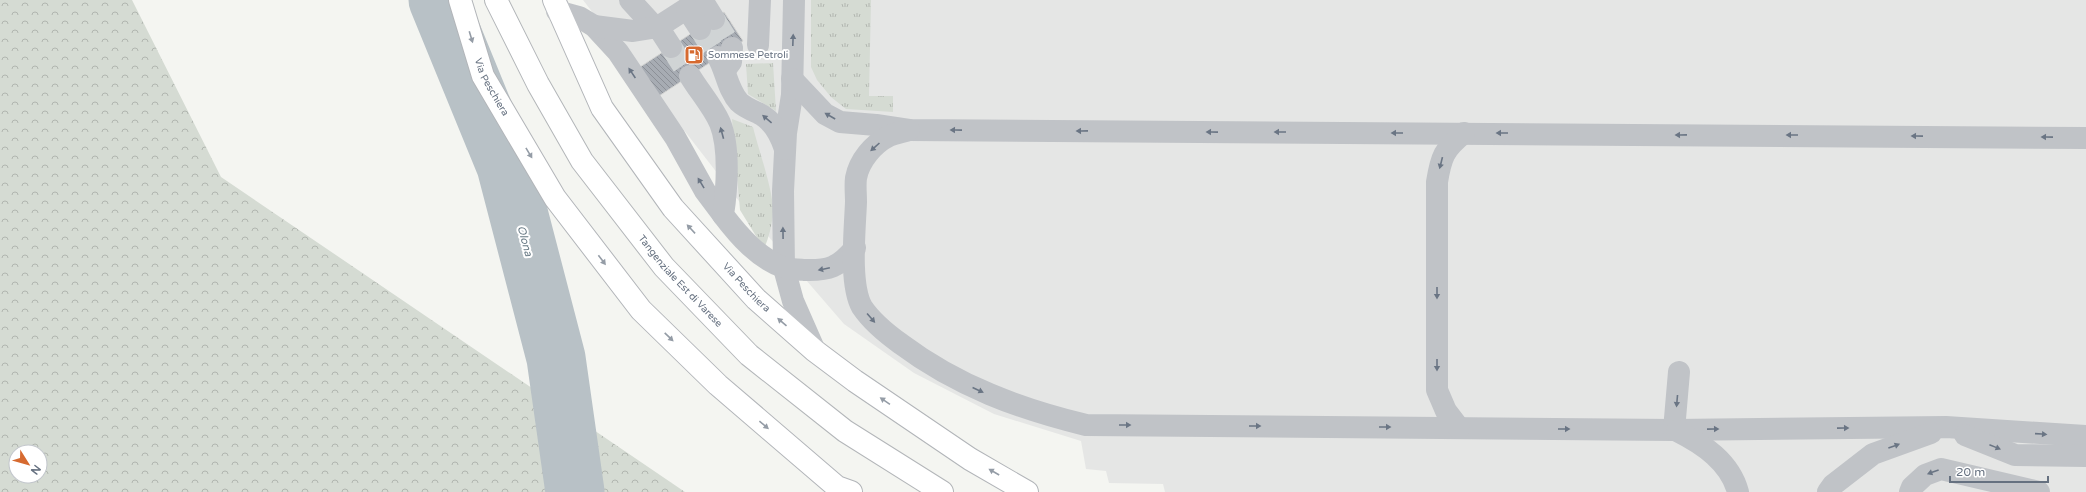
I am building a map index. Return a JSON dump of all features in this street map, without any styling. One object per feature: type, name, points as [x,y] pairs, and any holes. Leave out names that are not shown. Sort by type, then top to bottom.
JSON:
[{"type":"main road","name":"Via Peschiera","points":[[460,0],[483,76],[555,198],[641,310],[718,385],[837,486],[851,492]]},
{"type":"main road","name":"Tangenziale Est di Varese","points":[[496,0],[538,84],[582,161],[664,267],[749,355],[845,432],[942,492]]},
{"type":"main road","name":"Via Peschiera","points":[[555,6],[602,108],[673,208],[756,299],[815,351],[855,381],[970,459],[1027,492]]},
{"type":"lane","points":[[630,0],[650,22],[658,27],[671,47]]},
{"type":"lane","points":[[758,45],[760,0]]},
{"type":"lane","points":[[794,0],[792,79],[783,191],[784,268],[793,301],[815,351]]},
{"type":"lane","points":[[594,26],[634,31],[658,27],[696,3],[707,24]]},
{"type":"lane","points":[[555,6],[594,26],[618,52],[675,137],[705,191],[739,235],[764,257],[784,268],[821,271],[834,267],[846,259],[855,248]]},
{"type":"lane","points":[[725,58],[732,92],[740,103],[762,115],[771,122],[780,133],[786,152]]},
{"type":"lane","points":[[690,76],[720,123],[724,140],[726,194],[723,215]]},
{"type":"lane","points":[[792,79],[820,109],[840,122],[909,130],[2086,138]]},
{"type":"lane","points":[[909,130],[889,136],[874,147],[863,159],[856,178],[856,289],[862,307],[882,330],[912,352],[971,386],[1013,404],[1049,416],[1086,425],[1674,430],[1946,427],[2086,436]]},
{"type":"lane","points":[[1459,428],[1446,411],[1437,390],[1438,182],[1441,160],[1449,145],[1464,133]]},
{"type":"lane","points":[[1674,430],[1679,372]]},
{"type":"lane","points":[[1828,492],[1833,485],[1873,454],[1946,427],[2015,455],[2086,456]]},
{"type":"lane","points":[[1674,430],[1698,441],[1720,460],[1738,492]]},
{"type":"lane","points":[[1910,492],[1912,487],[1925,475],[1941,469],[2039,492]]},
{"type":"shaded area","points":[[583,0],[2086,0],[2086,492],[1165,492],[1163,484],[1109,483],[1106,471],[1086,469],[1081,441],[994,414],[914,373],[844,324],[749,214]]},
{"type":"green space","points":[[0,0],[132,0],[221,177],[685,492],[0,492]]},
{"type":"green space","points":[[811,0],[871,0],[869,96],[893,96],[893,112],[846,109],[831,97],[817,80],[811,67]]},
{"type":"green space","points":[[773,63],[776,111],[748,94],[746,64]]},
{"type":"green space","points":[[732,119],[753,127],[771,194],[773,204],[772,222],[764,249],[740,210]]},
{"type":"building","points":[[724,12],[743,41],[659,96],[640,67]]},
{"type":"waterway","name":"Olona","points":[[438,0],[506,166],[556,358],[575,492]]},
{"type":"tunnel","points":[[714,19],[732,48]]},
{"type":"tunnel","points":[[700,29],[718,57]]},
{"type":"tunnel","points":[[671,47],[690,76]]},
{"type":"place","name":"Sommese Petroli","points":[[694,55]]}]
